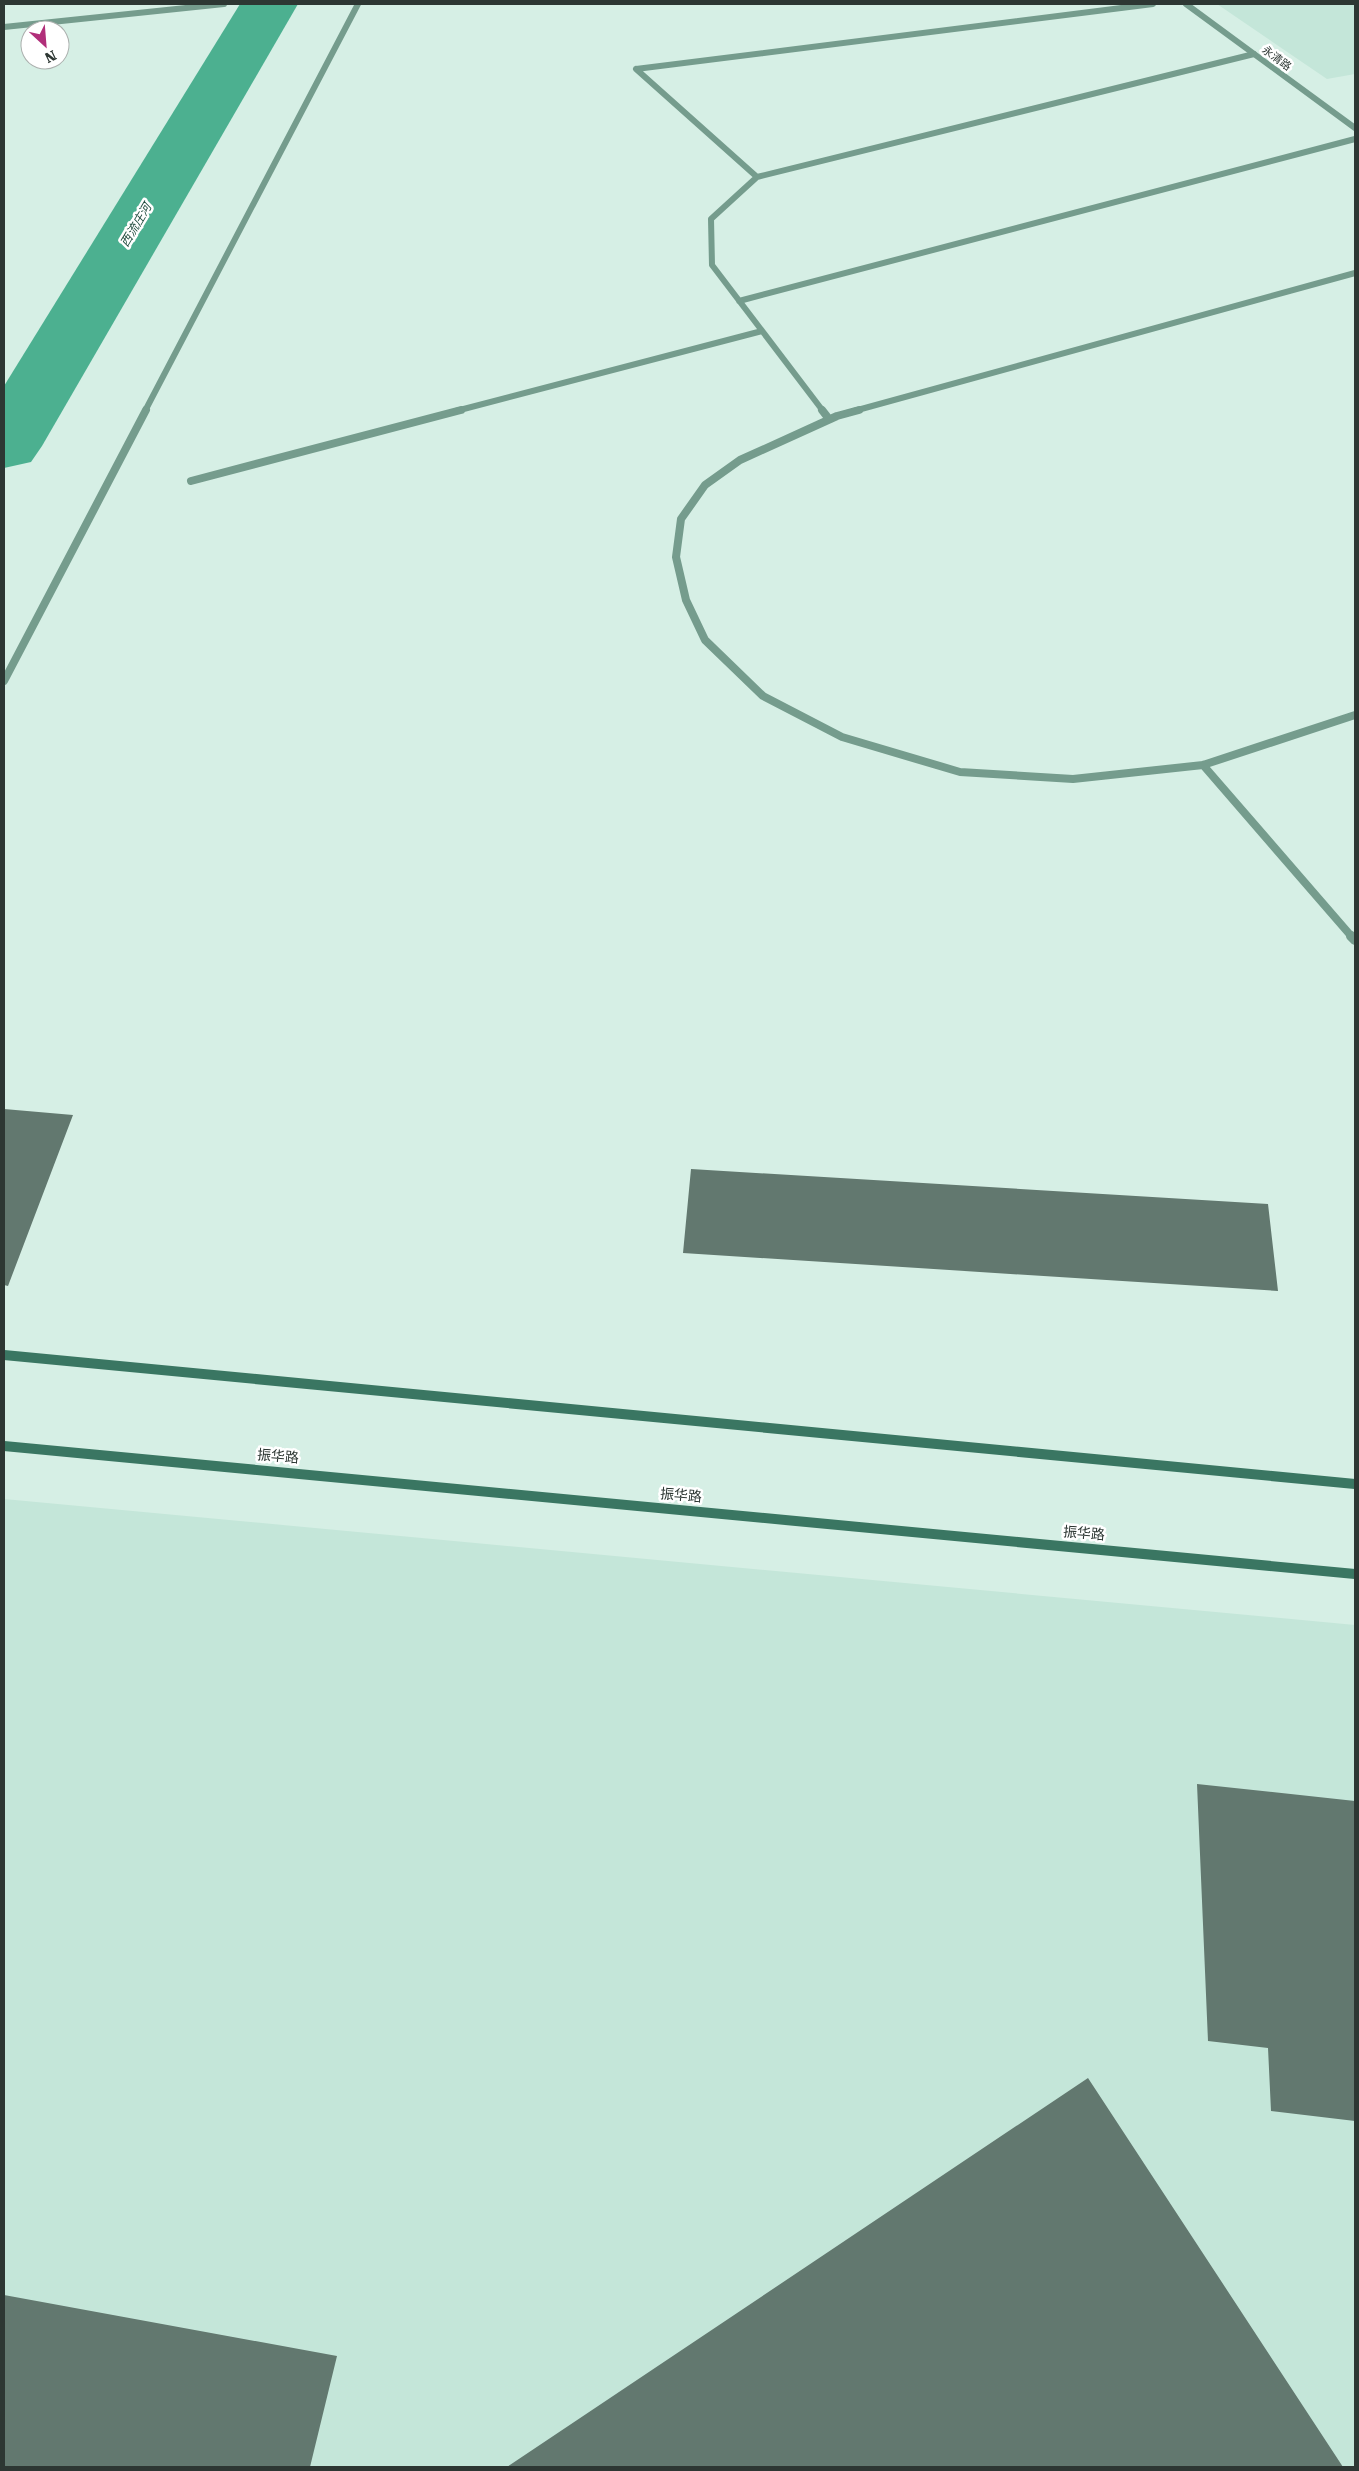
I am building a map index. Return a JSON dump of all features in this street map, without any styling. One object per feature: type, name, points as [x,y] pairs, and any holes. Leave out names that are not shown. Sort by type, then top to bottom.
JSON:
[{"type":"main road","points":[[4,1355],[1355,1484]]},
{"type":"main road","name":"振华路","points":[[4,1446],[1355,1574]]},
{"type":"street","points":[[4,26],[224,4]]},
{"type":"street","points":[[4,681],[358,4]]},
{"type":"street","points":[[757,177],[636,69],[1153,4]]},
{"type":"street","name":"永清路","points":[[1186,4],[1355,128]]},
{"type":"street","points":[[829,419],[712,265],[710,219],[757,177],[1254,54]]},
{"type":"street","points":[[740,301],[1355,139]]},
{"type":"street","points":[[1355,273],[829,419],[740,460],[705,485],[681,519],[676,557],[686,600],[705,640],[763,696],[842,737],[960,772],[1073,779],[1203,765],[1355,715]]},
{"type":"street","points":[[191,481],[762,331]]},
{"type":"street","points":[[1203,765],[1355,940]]},
{"type":"shaded area","points":[[1217,4],[1355,4],[1355,74],[1327,79]]},
{"type":"shaded area","points":[[4,1499],[1355,1625],[1355,2467],[4,2467]]},
{"type":"building","points":[[4,1109],[73,1115],[8,1286],[4,1285]]},
{"type":"building","points":[[691,1169],[1268,1204],[1278,1291],[683,1253]]},
{"type":"building","points":[[1197,1784],[1355,1801],[1355,2121],[1271,2111],[1268,2048],[1208,2041]]},
{"type":"building","points":[[1088,2078],[1343,2467],[507,2467]]},
{"type":"building","points":[[4,2295],[337,2356],[310,2467],[4,2467]]},
{"type":"waterway","name":"西流庄河","points":[[4,446],[269,4]]}]
